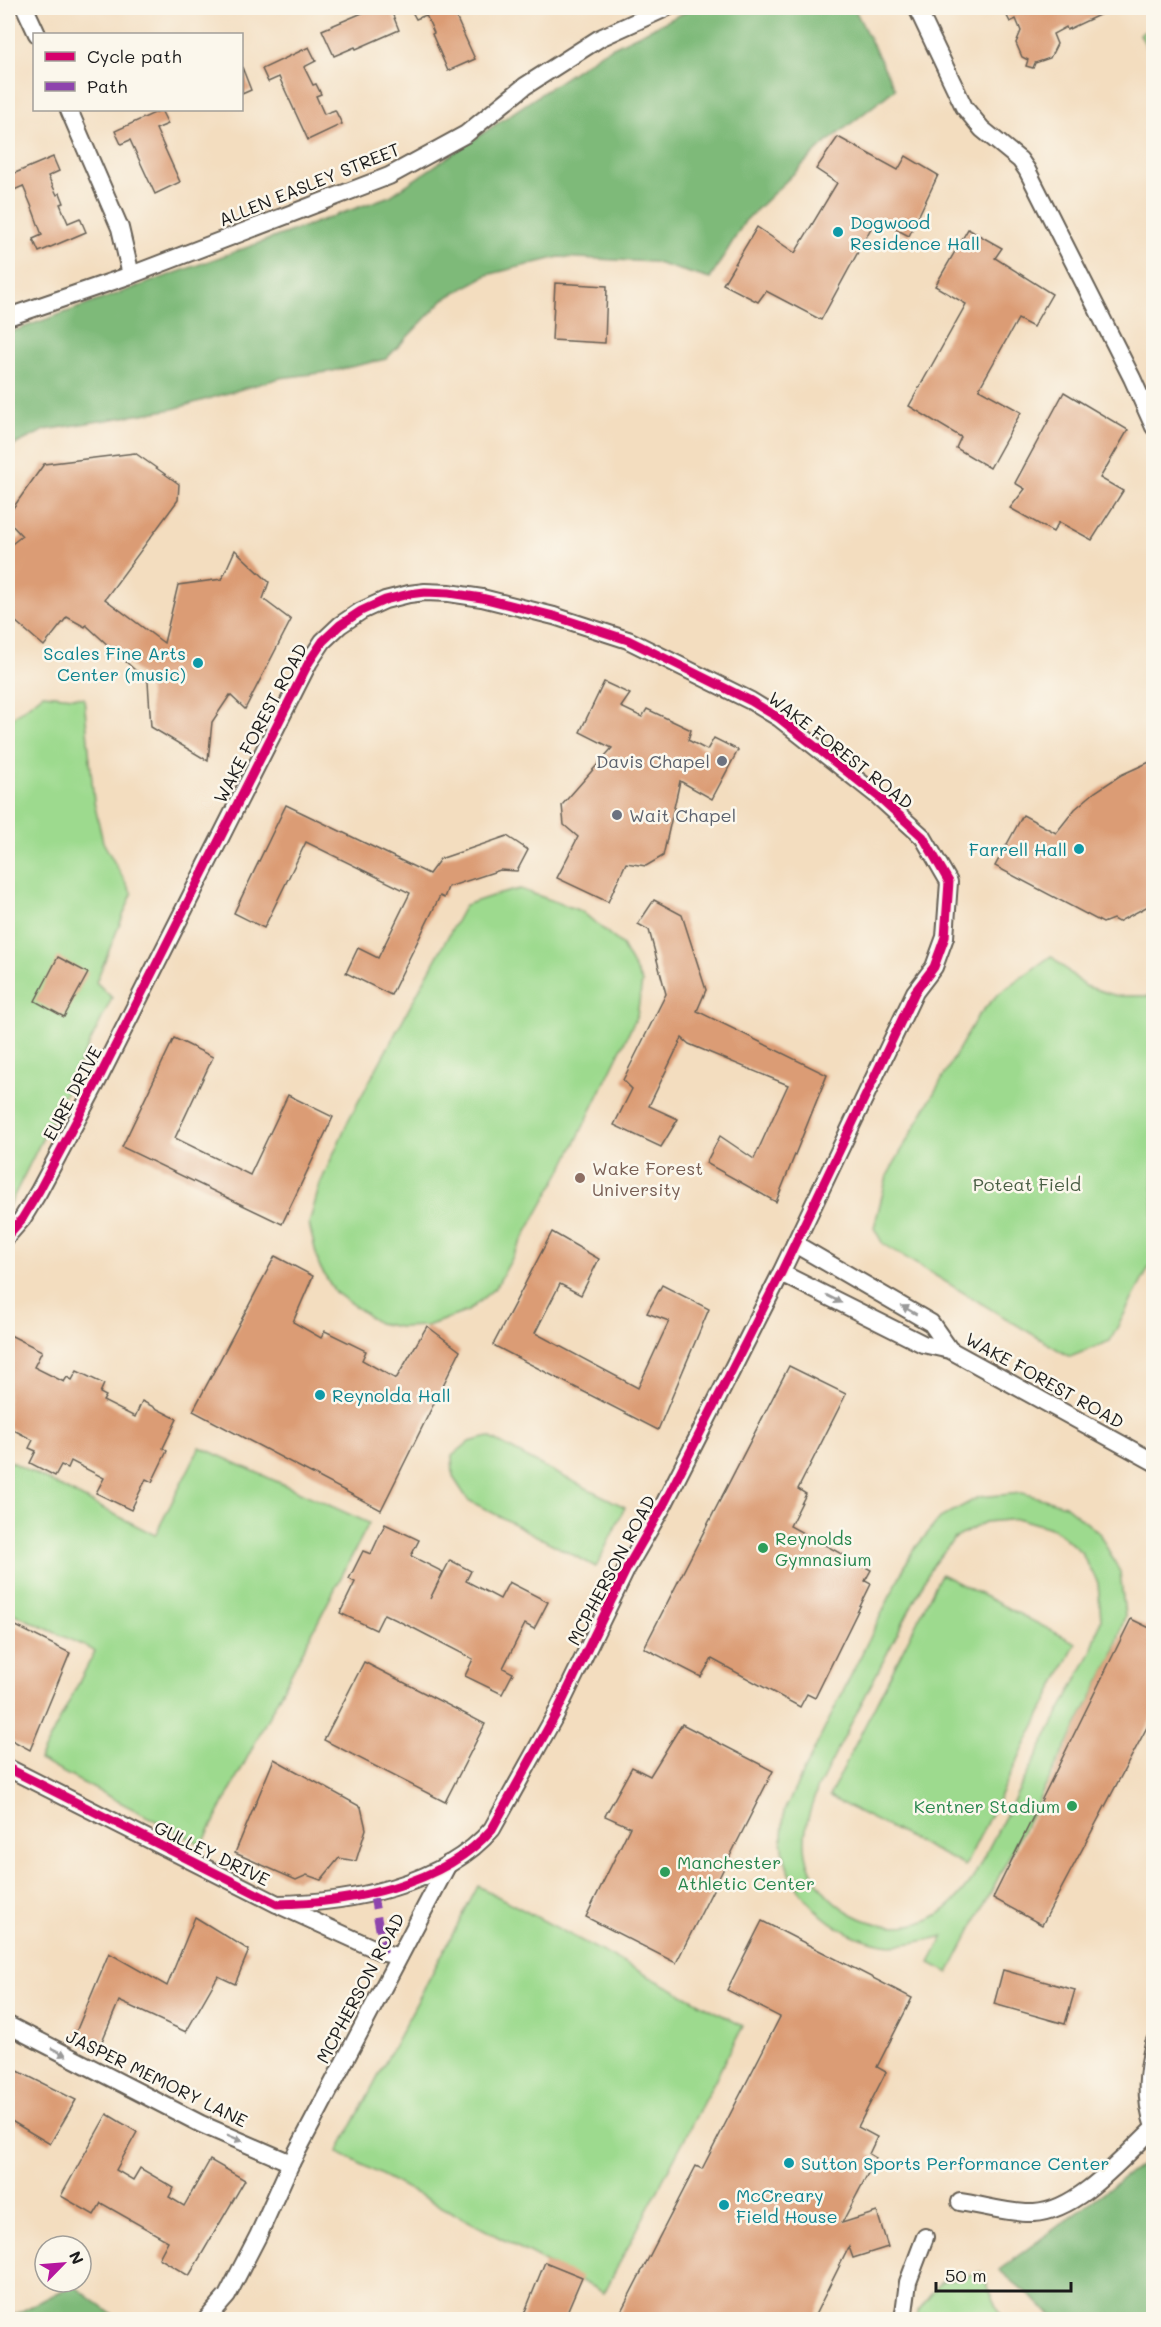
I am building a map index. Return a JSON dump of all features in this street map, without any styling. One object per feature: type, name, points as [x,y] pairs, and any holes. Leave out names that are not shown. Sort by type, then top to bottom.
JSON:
[{"type":"street","points":[[25,8],[37,33]]},
{"type":"street","name":"ALLEN EASLEY STREET","points":[[8,317],[131,275],[389,177],[466,134],[525,86],[600,38],[666,8]]},
{"type":"street","points":[[917,8],[964,107],[982,129],[1020,160],[1027,170],[1132,378],[1154,427]]},
{"type":"street","points":[[69,111],[120,228],[131,275]]},
{"type":"street","name":"WAKE FOREST ROAD","points":[[157,961],[309,662],[323,641],[340,625],[361,611],[385,600],[424,592],[449,593],[482,598],[554,616],[628,640],[751,701],[779,718],[879,797],[923,837],[949,882],[945,937],[934,967],[915,992],[781,1273],[923,1344],[950,1350],[1154,1462]]},
{"type":"street","name":"EURE DRIVE","points":[[8,1234],[22,1219],[39,1191],[97,1082],[157,961]]},
{"type":"street","name":"WAKE FOREST ROAD","points":[[795,1245],[932,1323],[950,1350]]},
{"type":"street","name":"MCPHERSON ROAD","points":[[206,2319],[227,2296],[258,2236],[291,2163],[448,1864],[471,1849],[492,1829],[556,1714],[627,1568],[664,1504],[781,1273]]},
{"type":"street","name":"GULLEY DRIVE","points":[[8,1768],[277,1904],[384,1953],[398,1956]]},
{"type":"street","name":"GULLEY DRIVE","points":[[277,1904],[305,1903],[373,1894],[448,1864]]},
{"type":"street","name":"JASPER MEMORY LANE","points":[[8,2025],[201,2124],[291,2163]]},
{"type":"street","points":[[960,2202],[1035,2213],[1067,2202],[1092,2186],[1154,2127],[1148,2112],[1147,2073],[1154,2043]]},
{"type":"street","points":[[903,2319],[908,2282],[925,2237]]},
{"type":"green space","points":[[694,8],[854,8],[895,89],[821,147],[745,221],[710,279],[653,262],[559,257],[487,275],[444,299],[386,359],[328,372],[280,378],[173,409],[45,430],[8,448],[8,333],[390,196],[603,52]]},
{"type":"green space","points":[[1153,27],[1153,60],[1140,34]]},
{"type":"green space","points":[[43,694],[84,698],[94,802],[103,842],[132,894],[96,982],[112,998],[8,1208],[8,721]]},
{"type":"green space","points":[[520,889],[581,911],[621,944],[642,982],[637,1016],[566,1162],[496,1287],[468,1311],[427,1326],[399,1327],[378,1323],[335,1292],[319,1266],[309,1224],[320,1184],[349,1119],[465,905]]},
{"type":"green space","name":"Poteat Field","points":[[1051,956],[1085,986],[1117,996],[1154,996],[1153,1260],[1110,1341],[1070,1357],[883,1244],[874,1228],[887,1176],[977,1017],[997,995]]},
{"type":"green space","points":[[489,1437],[625,1507],[596,1567],[468,1500],[453,1477],[452,1456],[469,1442]]},
{"type":"green space","points":[[200,1447],[369,1523],[202,1845],[39,1760],[95,1651],[8,1611],[8,1460],[155,1535]]},
{"type":"green space","points":[[1022,1493],[1065,1505],[1099,1533],[1120,1572],[1125,1616],[1112,1658],[949,1973],[930,1963],[944,1936],[891,1945],[865,1939],[830,1922],[802,1894],[792,1877],[785,1859],[782,1832],[784,1811],[912,1552],[940,1518],[979,1497]],"holes":[[[1020,1519],[1054,1529],[1081,1552],[1098,1583],[1101,1619],[1091,1652],[973,1878],[957,1898],[931,1919],[904,1926],[869,1921],[853,1914],[838,1905],[815,1878],[808,1862],[805,1844],[809,1816],[817,1790],[932,1566],[954,1539],[985,1522]]]},
{"type":"green space","points":[[941,1574],[1076,1643],[965,1866],[829,1797]]},
{"type":"green space","points":[[478,1886],[743,2026],[604,2293],[338,2152]]},
{"type":"green space","points":[[1153,2156],[1153,2319],[1058,2319],[999,2270]]},
{"type":"green space","points":[[981,2272],[1003,2319],[917,2319],[918,2311],[940,2283]]},
{"type":"green space","points":[[55,2294],[85,2294],[118,2319],[8,2319]]},
{"type":"building","points":[[374,8],[390,8],[399,30],[334,56],[322,30]]},
{"type":"building","points":[[410,8],[452,8],[475,59],[448,71],[426,15],[416,19]]},
{"type":"building","points":[[1003,8],[1114,8],[1067,30],[1066,27],[1053,34],[1057,44],[1050,58],[1035,63],[1033,68],[1026,66],[1028,60],[1022,57],[1016,43],[1021,31],[1016,19],[1010,22]]},
{"type":"building","points":[[309,47],[316,61],[304,67],[313,85],[316,84],[321,94],[316,96],[324,114],[335,110],[342,124],[308,140],[279,77],[268,82],[262,69]]},
{"type":"building","points":[[243,70],[251,90],[243,94]]},
{"type":"building","points":[[162,111],[168,124],[156,129],[180,182],[155,194],[130,140],[121,144],[115,131]]},
{"type":"building","name":"Dogwood Residence Hall","points":[[838,137],[898,170],[906,156],[938,175],[909,236],[876,219],[821,320],[766,291],[758,302],[723,284],[757,227],[795,253],[837,183],[816,169]]},
{"type":"building","points":[[53,157],[59,171],[48,176],[57,195],[60,193],[64,203],[60,204],[68,223],[80,218],[86,232],[39,252],[33,239],[42,235],[31,205],[23,186],[12,191],[8,176]]},
{"type":"building","points":[[968,229],[1002,248],[995,258],[1052,294],[1033,327],[1018,319],[979,389],[1021,412],[990,468],[956,448],[961,437],[909,406],[966,304],[935,286]]},
{"type":"building","points":[[555,283],[607,286],[605,343],[552,340]]},
{"type":"building","points":[[1064,392],[1128,430],[1100,478],[1123,491],[1092,540],[1059,522],[1053,532],[1010,508],[1025,489],[1015,483]]},
{"type":"building","points":[[135,453],[179,484],[178,500],[105,599],[164,643],[178,585],[222,579],[235,550],[269,582],[263,599],[291,620],[245,709],[230,695],[212,722],[208,761],[151,727],[148,682],[86,625],[85,627],[67,617],[44,646],[8,615],[8,547],[22,536],[8,521],[8,515],[44,464]]},
{"type":"building","name":"Wait Chapel","points":[[604,682],[630,694],[621,707],[642,717],[647,709],[691,730],[688,740],[707,750],[714,738],[738,750],[712,799],[680,781],[663,856],[646,866],[626,863],[608,902],[557,878],[578,837],[564,825],[562,805],[612,748],[580,732]]},
{"type":"building","name":"Farrell Hall","points":[[1154,760],[1154,903],[1118,922],[1113,919],[1103,923],[995,866],[1023,815],[1056,833],[1075,809],[1095,792],[1121,775]]},
{"type":"building","points":[[286,805],[429,874],[440,859],[507,836],[528,850],[517,871],[500,870],[448,887],[444,898],[440,896],[391,995],[346,973],[358,948],[378,958],[410,893],[306,842],[264,928],[234,913]]},
{"type":"building","points":[[654,900],[682,915],[706,990],[697,1011],[827,1075],[776,1202],[706,1163],[720,1136],[754,1159],[788,1085],[689,1044],[682,1038],[649,1106],[678,1119],[661,1147],[614,1125],[632,1089],[623,1080],[666,994],[649,930],[638,924]]},
{"type":"building","points":[[58,957],[88,973],[64,1017],[35,1001]]},
{"type":"building","points":[[174,1038],[213,1057],[175,1138],[250,1175],[288,1095],[333,1117],[282,1224],[122,1147]]},
{"type":"building","points":[[552,1232],[599,1259],[581,1295],[560,1284],[535,1333],[638,1388],[669,1321],[647,1313],[662,1285],[709,1309],[658,1430],[493,1345]]},
{"type":"building","name":"Reynolda Hall","points":[[275,1256],[313,1276],[293,1322],[321,1338],[325,1331],[366,1351],[362,1360],[396,1379],[427,1326],[460,1351],[381,1510],[193,1411]]},
{"type":"building","points":[[8,1334],[42,1351],[34,1367],[64,1382],[67,1377],[72,1380],[77,1371],[104,1384],[100,1393],[106,1396],[103,1401],[135,1417],[142,1401],[177,1419],[163,1448],[167,1451],[152,1482],[146,1479],[131,1510],[96,1493],[104,1478],[71,1461],[68,1468],[61,1465],[55,1476],[30,1463],[36,1451],[29,1448],[33,1440],[8,1427]]},
{"type":"building","name":"Reynolds Gymnasium","points":[[789,1366],[846,1394],[798,1489],[806,1494],[790,1526],[871,1570],[865,1581],[871,1584],[815,1698],[807,1694],[800,1707],[712,1659],[701,1677],[644,1648]]},
{"type":"building","points":[[385,1524],[419,1540],[411,1556],[443,1572],[430,1599],[450,1560],[471,1571],[466,1581],[500,1599],[509,1582],[548,1602],[534,1629],[525,1624],[503,1668],[513,1673],[502,1694],[465,1676],[473,1659],[415,1629],[384,1614],[376,1630],[340,1613],[355,1582],[349,1579],[363,1551],[371,1554]]},
{"type":"building","name":"Kentner Stadium","points":[[1131,1619],[1154,1630],[1154,1714],[1042,1925],[993,1898]]},
{"type":"building","points":[[8,1622],[70,1653],[30,1750],[8,1738],[8,1692],[12,1682],[8,1680]]},
{"type":"building","points":[[364,1662],[485,1724],[445,1802],[324,1740]]},
{"type":"building","name":"Manchester Athletic Center","points":[[682,1724],[773,1771],[676,1963],[586,1917],[630,1827],[605,1816],[632,1767],[650,1776]]},
{"type":"building","points":[[274,1759],[361,1807],[366,1829],[356,1861],[339,1858],[321,1880],[307,1875],[296,1880],[235,1853]]},
{"type":"building","points":[[195,1917],[249,1950],[235,1984],[218,1976],[186,2032],[119,2001],[97,2053],[73,2039],[109,1953],[167,1986]]},
{"type":"building","points":[[762,1921],[912,1998],[877,2067],[886,2072],[858,2127],[877,2137],[869,2154],[876,2158],[842,2223],[877,2212],[888,2247],[853,2258],[849,2247],[813,2319],[617,2319],[696,2166],[702,2169],[780,2017],[727,1990]]},
{"type":"building","points":[[1003,1970],[1075,1990],[1065,2024],[994,2004]]},
{"type":"building","points":[[8,2066],[76,2100],[50,2144],[8,2119]]},
{"type":"building","points":[[107,2114],[137,2132],[116,2170],[133,2180],[140,2168],[174,2188],[169,2197],[184,2206],[210,2160],[245,2180],[189,2276],[159,2258],[168,2241],[101,2203],[94,2215],[61,2196]]},
{"type":"building","points":[[545,2262],[582,2277],[564,2319],[522,2319]]},
{"type":"marked path","points":[[373,1894],[384,1953]]},
{"type":"cycle path","points":[[8,1235],[22,1219],[39,1191],[97,1082],[309,662],[323,641],[340,625],[361,611],[385,600],[425,592],[449,593],[482,598],[554,616],[628,640],[751,701],[779,718],[879,797],[923,837],[949,882],[945,937],[934,967],[915,992],[781,1273],[664,1504],[627,1568],[556,1714],[492,1829],[472,1849],[448,1865],[393,1888],[334,1900],[277,1904],[8,1768]]},
{"type":"place","name":"Dogwood Residence Hall","points":[[838,232]]},
{"type":"place","name":"Scales Fine Arts Center (music)","points":[[198,663]]},
{"type":"place","name":"Davis Chapel","points":[[722,761]]},
{"type":"place","name":"Wait Chapel","points":[[617,815]]},
{"type":"place","name":"Farrell Hall","points":[[1079,849]]},
{"type":"place","name":"Wake Forest University","points":[[580,1178]]},
{"type":"place","name":"Reynolda Hall","points":[[320,1395]]},
{"type":"place","name":"Reynolds Gymnasium","points":[[763,1548]]},
{"type":"place","name":"Kentner Stadium","points":[[1072,1806]]},
{"type":"place","name":"Manchester Athletic Center","points":[[665,1872]]},
{"type":"place","name":"Sutton Sports Performance Center","points":[[789,2163]]},
{"type":"place","name":"McCreary Field House","points":[[724,2205]]}]
